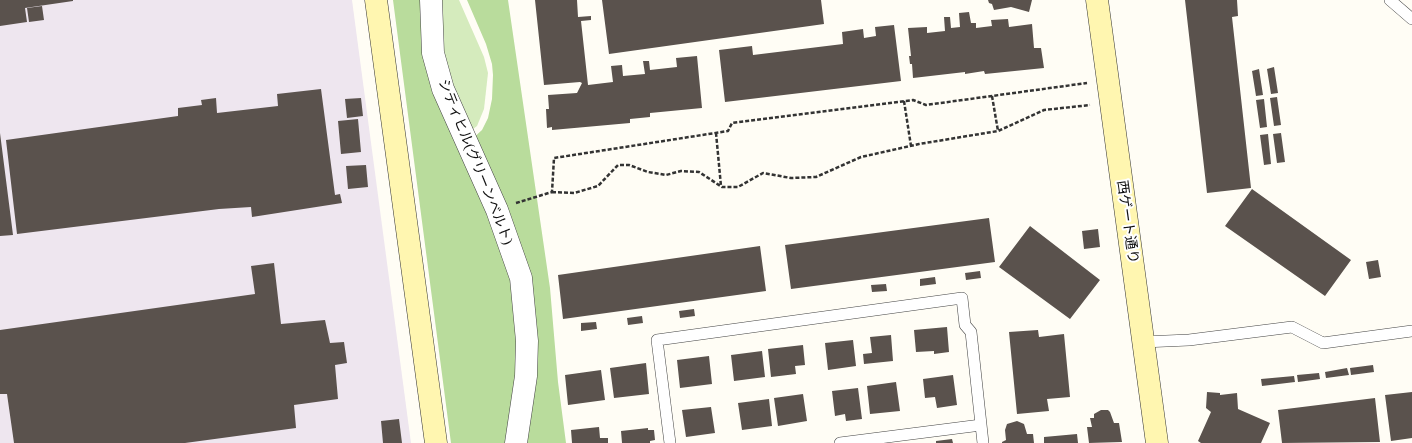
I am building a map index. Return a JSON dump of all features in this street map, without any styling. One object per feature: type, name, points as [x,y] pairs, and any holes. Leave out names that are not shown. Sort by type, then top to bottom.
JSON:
[{"type":"street","points":[[376,0],[436,443]]},
{"type":"street","name":"シティヒル(グリーンベルト)","points":[[431,0],[433,53],[443,89],[497,210],[521,278],[527,341],[526,376],[516,443]]},
{"type":"street","name":"西ゲート通り","points":[[1097,0],[1157,443]]},
{"type":"lane","points":[[1390,0],[1412,19]]},
{"type":"lane","points":[[670,443],[657,340],[962,298],[965,325],[971,332],[982,443]]},
{"type":"lane","points":[[1143,342],[1189,340],[1292,327],[1323,343],[1412,331]]},
{"type":"lane","points":[[840,443],[981,426]]},
{"type":"path","points":[[552,192],[554,158],[728,131],[732,123],[913,100],[926,105],[1091,82]]},
{"type":"path","points":[[992,96],[998,131]]},
{"type":"path","points":[[904,102],[910,146]]},
{"type":"path","points":[[497,210],[552,192],[574,193],[598,186],[618,165],[629,165],[648,172],[666,175],[681,171],[699,172],[722,187],[738,187],[763,172],[791,178],[816,176],[861,157],[910,146],[998,131],[1044,110],[1094,105]]},
{"type":"path","points":[[716,133],[722,187]]},
{"type":"shaded area","points":[[0,0],[352,0],[411,443],[0,443]]},
{"type":"green space","points":[[393,0],[425,0],[465,154],[513,282],[519,376],[509,443],[451,443]]},
{"type":"green space","points":[[439,0],[459,0],[484,57],[488,73],[484,109],[477,126],[468,133],[443,64]]},
{"type":"green space","points":[[467,0],[508,0],[550,288],[558,382],[566,443],[522,443],[533,330],[471,140],[482,130],[488,118],[492,99],[493,75],[492,64],[486,44]]},
{"type":"building","points":[[0,0],[73,1],[25,8],[27,22],[0,26]]},
{"type":"building","points":[[535,0],[577,0],[578,17],[591,16],[591,20],[581,21],[588,85],[613,82],[611,66],[622,65],[623,76],[645,74],[643,61],[649,61],[650,70],[677,67],[676,58],[697,56],[702,108],[650,113],[650,117],[630,119],[630,123],[552,130],[552,127],[547,128],[546,109],[549,109],[548,95],[577,93],[582,83],[544,85]]},
{"type":"building","points":[[602,0],[821,0],[824,24],[609,54]]},
{"type":"building","points":[[988,0],[1032,0],[1029,12],[1011,7],[994,10],[992,4],[989,3]]},
{"type":"building","points":[[1185,0],[1237,0],[1238,16],[1232,17],[1251,188],[1207,193]]},
{"type":"building","points":[[42,6],[44,20],[29,22],[27,8]]},
{"type":"building","points":[[969,12],[971,23],[976,23],[976,28],[992,26],[991,20],[1008,19],[1009,27],[1032,24],[1034,48],[1041,48],[1044,68],[985,74],[984,71],[965,74],[965,72],[913,78],[912,64],[910,64],[909,56],[911,56],[908,28],[927,27],[927,33],[945,31],[944,17],[950,17],[951,28],[960,27],[959,13]]},
{"type":"building","points":[[894,25],[901,81],[725,102],[719,50],[752,46],[753,55],[843,44],[842,32],[863,29],[864,38],[876,36],[875,27]]},
{"type":"building","points":[[1274,67],[1278,93],[1271,94],[1267,69]]},
{"type":"building","points":[[1259,69],[1263,95],[1256,96],[1252,71]]},
{"type":"building","points":[[321,89],[335,195],[340,194],[342,203],[252,217],[251,207],[219,209],[17,234],[6,140],[178,116],[178,108],[202,105],[201,100],[216,98],[217,113],[278,106],[277,94]]},
{"type":"building","points":[[1277,97],[1281,125],[1274,126],[1270,98]]},
{"type":"building","points":[[361,98],[363,116],[347,118],[345,99]]},
{"type":"building","points":[[1264,99],[1267,127],[1260,128],[1256,100]]},
{"type":"building","points":[[358,119],[361,152],[341,154],[338,121]]},
{"type":"building","points":[[0,133],[13,235],[0,236]]},
{"type":"building","points":[[1281,133],[1285,162],[1277,163],[1273,134]]},
{"type":"building","points":[[1268,134],[1271,164],[1264,165],[1260,135]]},
{"type":"building","points":[[366,165],[368,187],[348,189],[346,166]]},
{"type":"building","points":[[1252,189],[1351,260],[1325,296],[1225,226]]},
{"type":"building","points":[[989,218],[995,262],[791,289],[785,245]]},
{"type":"building","points":[[1030,226],[1100,280],[1070,319],[999,267]]},
{"type":"building","points":[[1098,229],[1100,247],[1084,249],[1082,231]]},
{"type":"building","points":[[760,246],[766,291],[563,319],[558,275]]},
{"type":"building","points":[[1378,260],[1381,277],[1369,279],[1366,262]]},
{"type":"building","points":[[274,263],[281,324],[325,320],[330,343],[344,342],[347,363],[335,365],[338,399],[294,405],[296,428],[185,443],[14,443],[7,394],[0,394],[0,330],[255,294],[251,266]]},
{"type":"building","points":[[980,271],[981,278],[966,280],[965,273]]},
{"type":"building","points":[[935,277],[936,284],[920,286],[920,279]]},
{"type":"building","points":[[886,284],[887,291],[872,292],[871,285]]},
{"type":"building","points":[[694,309],[695,316],[680,318],[679,311]]},
{"type":"building","points":[[642,316],[643,323],[628,325],[627,318]]},
{"type":"building","points":[[596,322],[597,329],[581,331],[581,323]]},
{"type":"building","points":[[947,327],[949,352],[934,354],[934,351],[916,352],[914,330]]},
{"type":"building","points":[[1038,330],[1039,337],[1064,334],[1070,397],[1047,399],[1049,411],[1017,414],[1009,332]]},
{"type":"building","points":[[891,335],[893,361],[864,364],[863,354],[872,353],[870,337]]},
{"type":"building","points":[[853,340],[856,366],[828,370],[825,343]]},
{"type":"building","points":[[803,345],[805,365],[795,366],[796,374],[771,377],[768,349]]},
{"type":"building","points":[[762,351],[765,377],[734,381],[731,355]]},
{"type":"building","points":[[709,356],[712,384],[680,388],[677,360]]},
{"type":"building","points":[[646,363],[649,394],[614,398],[610,368]]},
{"type":"building","points":[[1373,365],[1374,372],[1351,375],[1350,368]]},
{"type":"building","points":[[1347,368],[1349,375],[1326,378],[1325,372]]},
{"type":"building","points":[[601,370],[605,400],[568,405],[565,375]]},
{"type":"building","points":[[1319,373],[1320,379],[1298,382],[1297,375]]},
{"type":"building","points":[[953,375],[957,405],[937,408],[935,397],[925,398],[923,379]]},
{"type":"building","points":[[1294,376],[1295,382],[1262,386],[1261,379]]},
{"type":"building","points":[[896,382],[900,411],[870,414],[867,386]]},
{"type":"building","points":[[858,388],[862,419],[846,421],[845,414],[835,416],[832,391]]},
{"type":"building","points":[[1207,392],[1220,393],[1220,395],[1237,393],[1238,409],[1270,423],[1261,443],[1201,443],[1198,441],[1211,412],[1206,408]]},
{"type":"building","points":[[1412,392],[1412,438],[1391,441],[1385,395]]},
{"type":"building","points":[[803,394],[807,421],[778,426],[774,398]]},
{"type":"building","points":[[1375,398],[1380,442],[1282,443],[1278,410]]},
{"type":"building","points":[[769,399],[772,426],[742,430],[738,403]]},
{"type":"building","points":[[711,407],[715,433],[686,437],[682,410]]},
{"type":"building","points":[[1101,410],[1108,410],[1114,423],[1119,423],[1122,442],[1089,443],[1087,427],[1092,427],[1090,418],[1094,418],[1094,414]]},
{"type":"building","points":[[399,419],[402,443],[383,443],[381,421]]},
{"type":"building","points":[[1017,421],[1024,424],[1027,434],[1033,434],[1034,443],[1002,443],[1006,440],[1005,430],[1007,424]]},
{"type":"building","points":[[599,427],[600,438],[608,438],[608,443],[572,443],[571,430]]},
{"type":"building","points":[[648,428],[648,430],[654,430],[655,440],[650,441],[650,443],[622,443],[621,431]]},
{"type":"building","points":[[1077,434],[1078,443],[1044,443],[1044,437]]},
{"type":"building","points":[[952,439],[953,443],[936,443],[936,441]]}]
